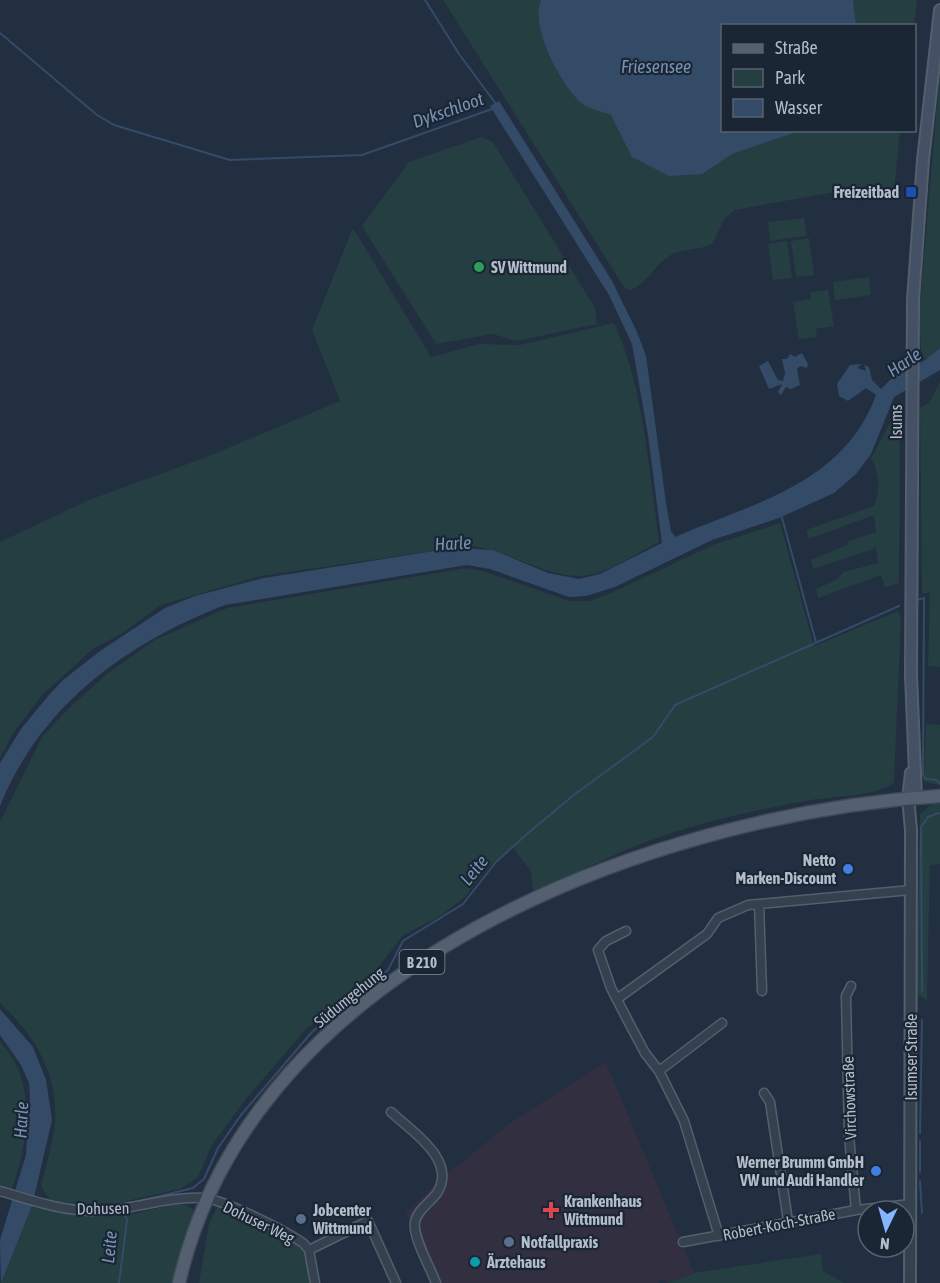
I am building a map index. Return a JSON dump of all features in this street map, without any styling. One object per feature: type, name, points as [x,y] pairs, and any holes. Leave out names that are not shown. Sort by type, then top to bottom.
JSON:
[{"type":"main road","name":"Isums","points":[[912,798],[916,779],[913,764],[912,361],[916,241],[940,10]]},
{"type":"main road","name":"B 210","points":[[912,798],[940,796]]},
{"type":"main road","name":"Südumgehung","points":[[179,1283],[208,1199],[226,1162],[259,1111],[294,1068],[360,1005],[421,962],[528,903],[623,862],[695,838],[791,815],[912,798]]},
{"type":"street","name":"Isumser Straße","points":[[910,1199],[912,798]]},
{"type":"street","points":[[617,999],[707,934],[718,918],[748,905],[910,890]]},
{"type":"street","points":[[759,904],[762,991]]},
{"type":"street","points":[[626,931],[606,941],[598,950],[617,999],[638,1041],[659,1071],[684,1121],[719,1236]]},
{"type":"street","name":"Virchowstraße","points":[[850,986],[846,996],[849,1137],[856,1210]]},
{"type":"street","points":[[659,1071],[722,1023]]},
{"type":"street","points":[[764,1093],[770,1102],[788,1221]]},
{"type":"street","points":[[391,1112],[435,1154],[440,1164],[440,1186],[416,1216],[414,1228],[436,1283]]},
{"type":"street","name":"Dohusen","points":[[0,1191],[39,1202],[91,1211],[135,1208],[172,1200],[208,1199]]},
{"type":"street","name":"Dohuser Weg","points":[[208,1199],[295,1238],[309,1250],[315,1283]]},
{"type":"street","name":"Robert-Koch-Straße","points":[[683,1242],[856,1210]]},
{"type":"street","points":[[309,1250],[368,1221],[396,1283]]},
{"type":"street","name":"Isumser Straße","points":[[910,1259],[910,1283]]},
{"type":"shaded area","name":"Krankenhaus Wittmund","points":[[606,1062],[694,1273],[668,1283],[663,1279],[657,1283],[433,1283],[406,1213],[435,1184],[510,1123]]},
{"type":"green space","points":[[443,0],[917,0],[914,24],[721,24],[721,132],[900,132],[894,191],[851,189],[735,210],[725,218],[713,243],[702,248],[673,254],[639,286],[629,290],[624,287]]},
{"type":"green space","points":[[940,70],[940,348],[925,360],[921,351],[919,314]]},
{"type":"green space","name":"SV Wittmund","points":[[481,137],[493,142],[595,308],[597,324],[516,341],[493,334],[436,344],[362,226],[409,162]]},
{"type":"green space","points":[[804,218],[807,236],[770,241],[768,222]]},
{"type":"green space","points":[[353,228],[431,357],[479,344],[520,345],[614,323],[624,347],[639,401],[659,542],[613,567],[581,576],[549,571],[483,548],[467,546],[261,576],[161,605],[121,634],[94,648],[41,696],[13,733],[0,758],[0,542],[89,500],[209,456],[340,401],[312,330]]},
{"type":"green space","points":[[809,238],[814,275],[796,277],[791,241]]},
{"type":"green space","points":[[787,241],[792,278],[773,280],[768,244]]},
{"type":"green space","points":[[869,277],[871,295],[835,300],[833,282]]},
{"type":"green space","points":[[828,290],[834,326],[816,329],[817,337],[799,339],[793,302],[811,299],[810,292]]},
{"type":"green space","points":[[940,382],[940,667],[928,666],[930,593],[922,593],[920,408],[929,403]]},
{"type":"green space","points":[[900,405],[899,583],[885,587],[881,575],[818,598],[816,589],[836,580],[844,572],[878,563],[876,548],[813,569],[811,560],[847,545],[849,541],[876,532],[874,515],[809,539],[806,530],[874,506],[878,493],[878,482],[871,458]]},
{"type":"green space","points":[[780,523],[814,646],[898,611],[901,620],[894,782],[877,791],[767,808],[659,837],[625,850],[534,893],[531,872],[513,847],[487,868],[465,897],[437,918],[403,935],[372,976],[305,1030],[246,1099],[212,1145],[198,1177],[180,1189],[96,1208],[68,1206],[49,1199],[41,1186],[55,1122],[55,1104],[48,1071],[33,1042],[0,1003],[0,822],[42,737],[68,709],[108,673],[155,640],[227,608],[467,568],[483,571],[569,601],[590,601],[713,545]]},
{"type":"green space","points":[[926,724],[940,725],[940,785],[924,782]]},
{"type":"green space","points":[[933,804],[940,804],[940,864],[930,865],[927,1000],[917,994],[915,988],[920,814]]},
{"type":"green space","points":[[0,1042],[12,1058],[25,1094],[25,1133],[11,1191],[0,1187]]},
{"type":"green space","points":[[175,1204],[187,1205],[194,1211],[174,1283],[1,1283],[32,1206],[86,1216],[138,1213]]},
{"type":"green space","points":[[217,1207],[222,1207],[292,1239],[305,1254],[310,1283],[199,1283],[209,1224]]},
{"type":"green space","points":[[821,1254],[823,1271],[844,1283],[668,1283],[694,1273]]},
{"type":"water","name":"Friesensee","points":[[541,0],[853,0],[856,24],[721,24],[721,132],[796,132],[732,154],[702,174],[669,176],[632,157],[611,115],[583,104],[572,93],[549,54],[543,39],[539,12]]},
{"type":"water","points":[[499,101],[612,281],[637,332],[646,356],[666,503],[671,531],[675,537],[793,487],[819,470],[842,450],[861,425],[876,395],[866,388],[848,401],[839,396],[837,384],[850,365],[862,364],[857,368],[866,371],[864,365],[869,367],[872,380],[881,389],[894,376],[925,360],[940,348],[940,370],[894,397],[871,454],[856,474],[834,493],[779,518],[712,540],[615,587],[586,596],[569,597],[490,569],[467,565],[225,605],[189,620],[122,658],[63,708],[39,737],[17,770],[0,806],[0,763],[21,729],[49,695],[63,680],[100,651],[165,608],[195,596],[264,578],[453,548],[493,550],[548,573],[579,579],[600,574],[662,543],[648,435],[632,344],[609,295],[490,106]]},
{"type":"water","points":[[802,353],[808,364],[807,368],[800,366],[797,369],[800,385],[791,389],[786,387],[781,395],[778,392],[782,384],[769,389],[759,366],[768,361],[778,380],[783,381],[785,373],[782,359],[787,359],[790,354],[795,357]]},
{"type":"water","points":[[0,1009],[33,1047],[46,1080],[52,1120],[32,1206],[1,1283],[0,1240],[26,1155],[30,1096],[29,1083],[21,1065],[0,1035]]},
{"type":"waterway","points":[[425,0],[459,54],[496,104]]},
{"type":"waterway","name":"Dykschloot","points":[[0,33],[97,115],[114,125],[230,160],[362,155],[495,108]]},
{"type":"waterway","points":[[781,514],[816,642]]},
{"type":"waterway","points":[[917,600],[924,598],[923,774],[925,779],[937,780],[940,784]]},
{"type":"waterway","name":"Leite","points":[[123,1205],[193,1188],[204,1179],[218,1148],[241,1115],[312,1032],[388,970],[403,941],[463,904],[496,862],[527,834],[575,794],[653,737],[675,705],[899,606]]},
{"type":"waterway","points":[[922,992],[921,827],[928,817],[939,813]]},
{"type":"waterway","points":[[920,1133],[922,1020]]},
{"type":"waterway","points":[[920,1141],[920,1172]]},
{"type":"waterway","points":[[920,1181],[922,1213]]},
{"type":"waterway","name":"Leite","points":[[119,1283],[127,1220],[125,1213]]},
{"type":"place","name":"Freizeitbad","points":[[911,192]]},
{"type":"place","name":"SV Wittmund","points":[[479,267]]},
{"type":"place","name":"Netto Marken-Discount","points":[[848,869]]},
{"type":"place","name":"Werner Brumm GmbH VW und Audi Handler","points":[[876,1171]]},
{"type":"place","name":"Krankenhaus Wittmund","points":[[551,1210]]},
{"type":"place","name":"Jobcenter Wittmund","points":[[301,1219]]},
{"type":"place","name":"Notfallpraxis","points":[[509,1242]]},
{"type":"place","name":"Ärztehaus","points":[[475,1262]]},
{"type":"water label","name":"Harle","points":[[904,362]]},
{"type":"water label","name":"Harle","points":[[453,543]]},
{"type":"water label","name":"Harle","points":[[21,1120]]}]
